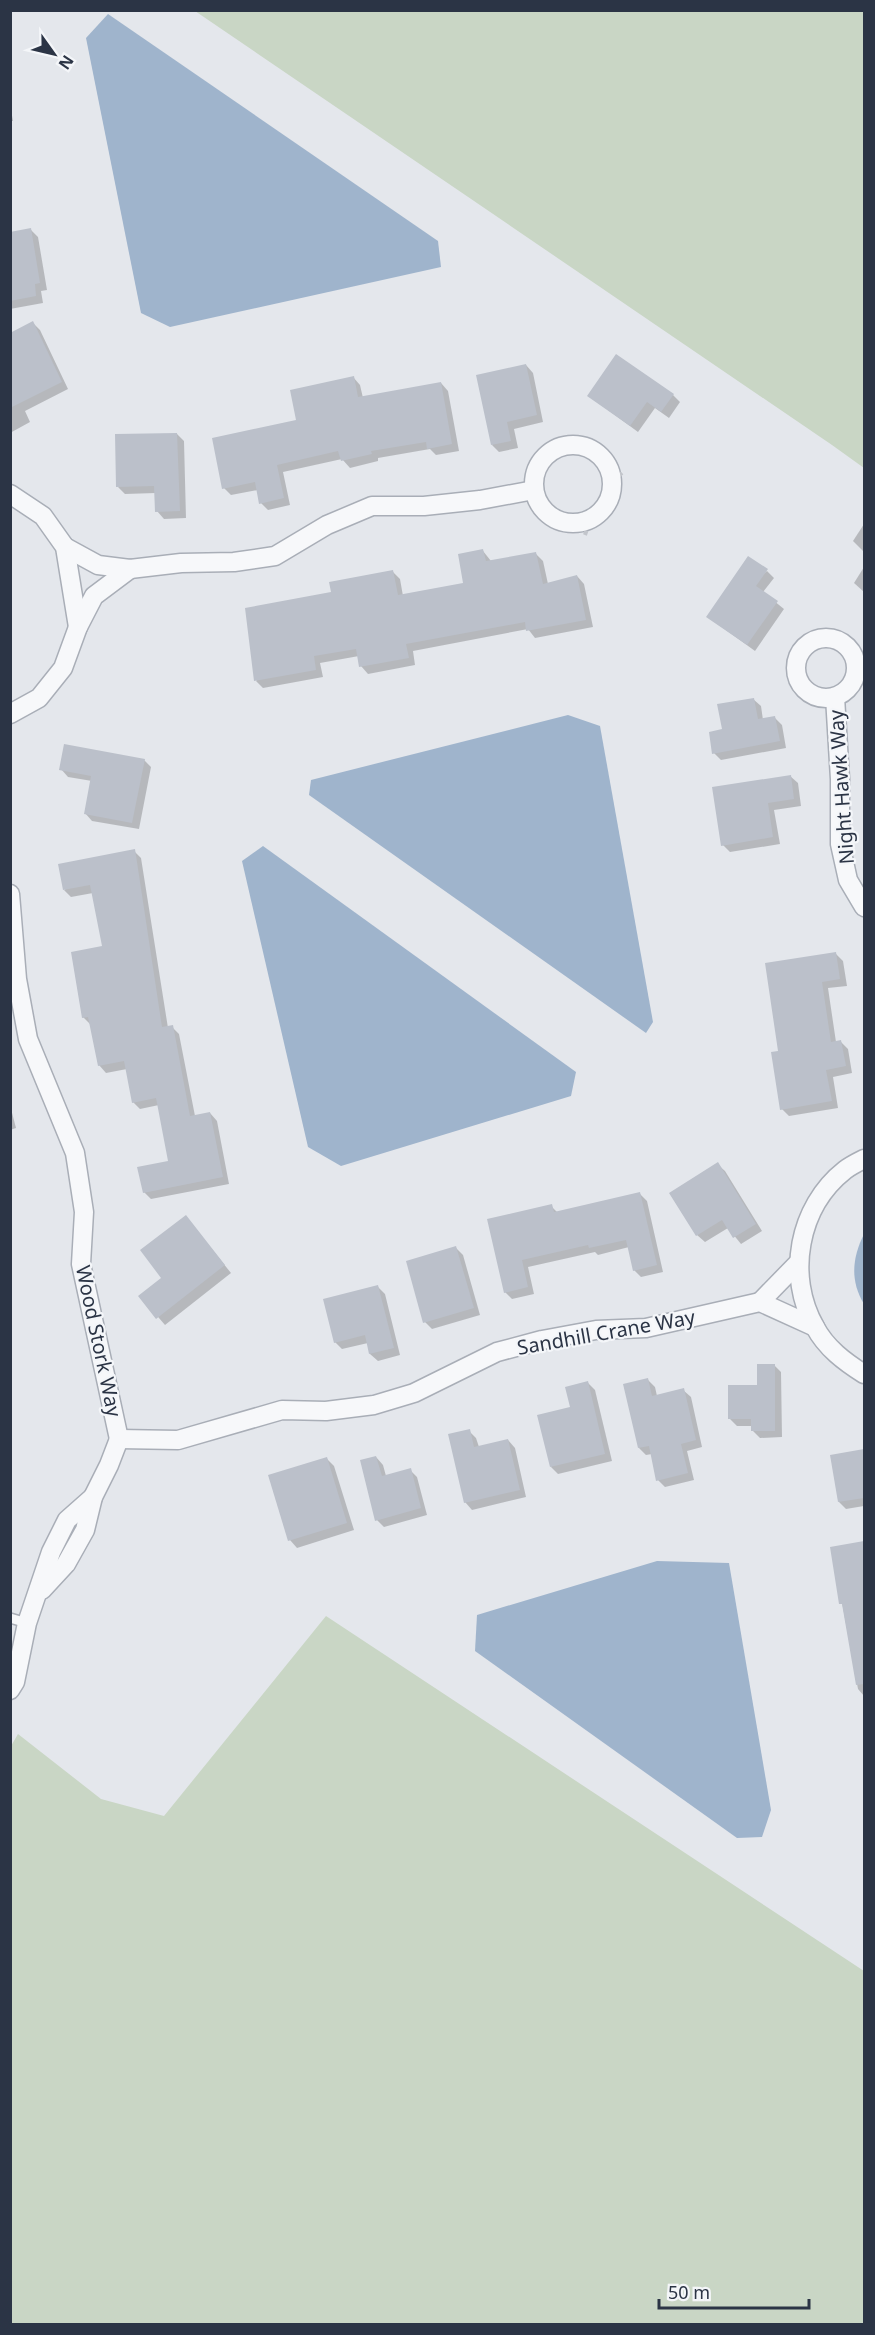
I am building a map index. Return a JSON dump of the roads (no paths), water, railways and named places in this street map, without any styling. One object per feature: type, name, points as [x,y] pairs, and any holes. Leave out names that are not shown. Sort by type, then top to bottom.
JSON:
[{"type":"street","points":[[568,445],[590,449],[602,457],[618,476],[609,501],[587,527],[559,521],[547,514],[538,504],[534,490],[537,469],[544,457],[555,449],[568,445]]},
{"type":"street","points":[[64,547],[98,565],[130,569],[181,563],[234,562],[275,556],[327,525],[372,506],[424,506],[480,500],[534,490]]},
{"type":"street","points":[[10,494],[43,516],[64,547],[78,627]]},
{"type":"street","points":[[10,714],[39,698],[63,668],[78,627],[93,596],[130,569]]},
{"type":"street","name":"Night Hawk Way","points":[[829,638],[846,645],[860,659],[850,687],[836,697],[816,697],[801,685],[797,672],[800,653],[811,642],[829,638]]},
{"type":"street","name":"Night Hawk Way","points":[[836,697],[840,844],[848,880],[864,907]]},
{"type":"street","name":"Wood Stork Way","points":[[10,894],[17,979],[28,1040],[75,1153],[84,1212],[81,1264],[119,1439]]},
{"type":"street","points":[[864,1159],[845,1170],[820,1196],[804,1228],[798,1263],[802,1296],[815,1327],[828,1346],[844,1361],[864,1374]]},
{"type":"street","points":[[798,1263],[760,1302],[815,1327]]},
{"type":"street","name":"Sandhill Crane Way","points":[[119,1439],[178,1440],[282,1410],[326,1411],[374,1405],[414,1392],[497,1352],[542,1340],[596,1330],[646,1328],[760,1302]]},
{"type":"street","points":[[10,1690],[15,1682],[19,1620],[38,1594],[51,1552],[67,1520],[93,1497],[119,1439]]},
{"type":"water","points":[[108,14],[438,241],[441,267],[170,327],[141,313],[86,38]]},
{"type":"water","points":[[568,715],[600,726],[653,1022],[646,1033],[309,795],[311,780]]},
{"type":"water","points":[[263,846],[576,1072],[571,1096],[341,1166],[308,1147],[242,861]]},
{"type":"water","points":[[864,1234],[864,1304],[856,1287],[854,1269]]},
{"type":"water","points":[[657,1561],[729,1563],[771,1810],[762,1837],[737,1838],[475,1651],[477,1615]]}]
